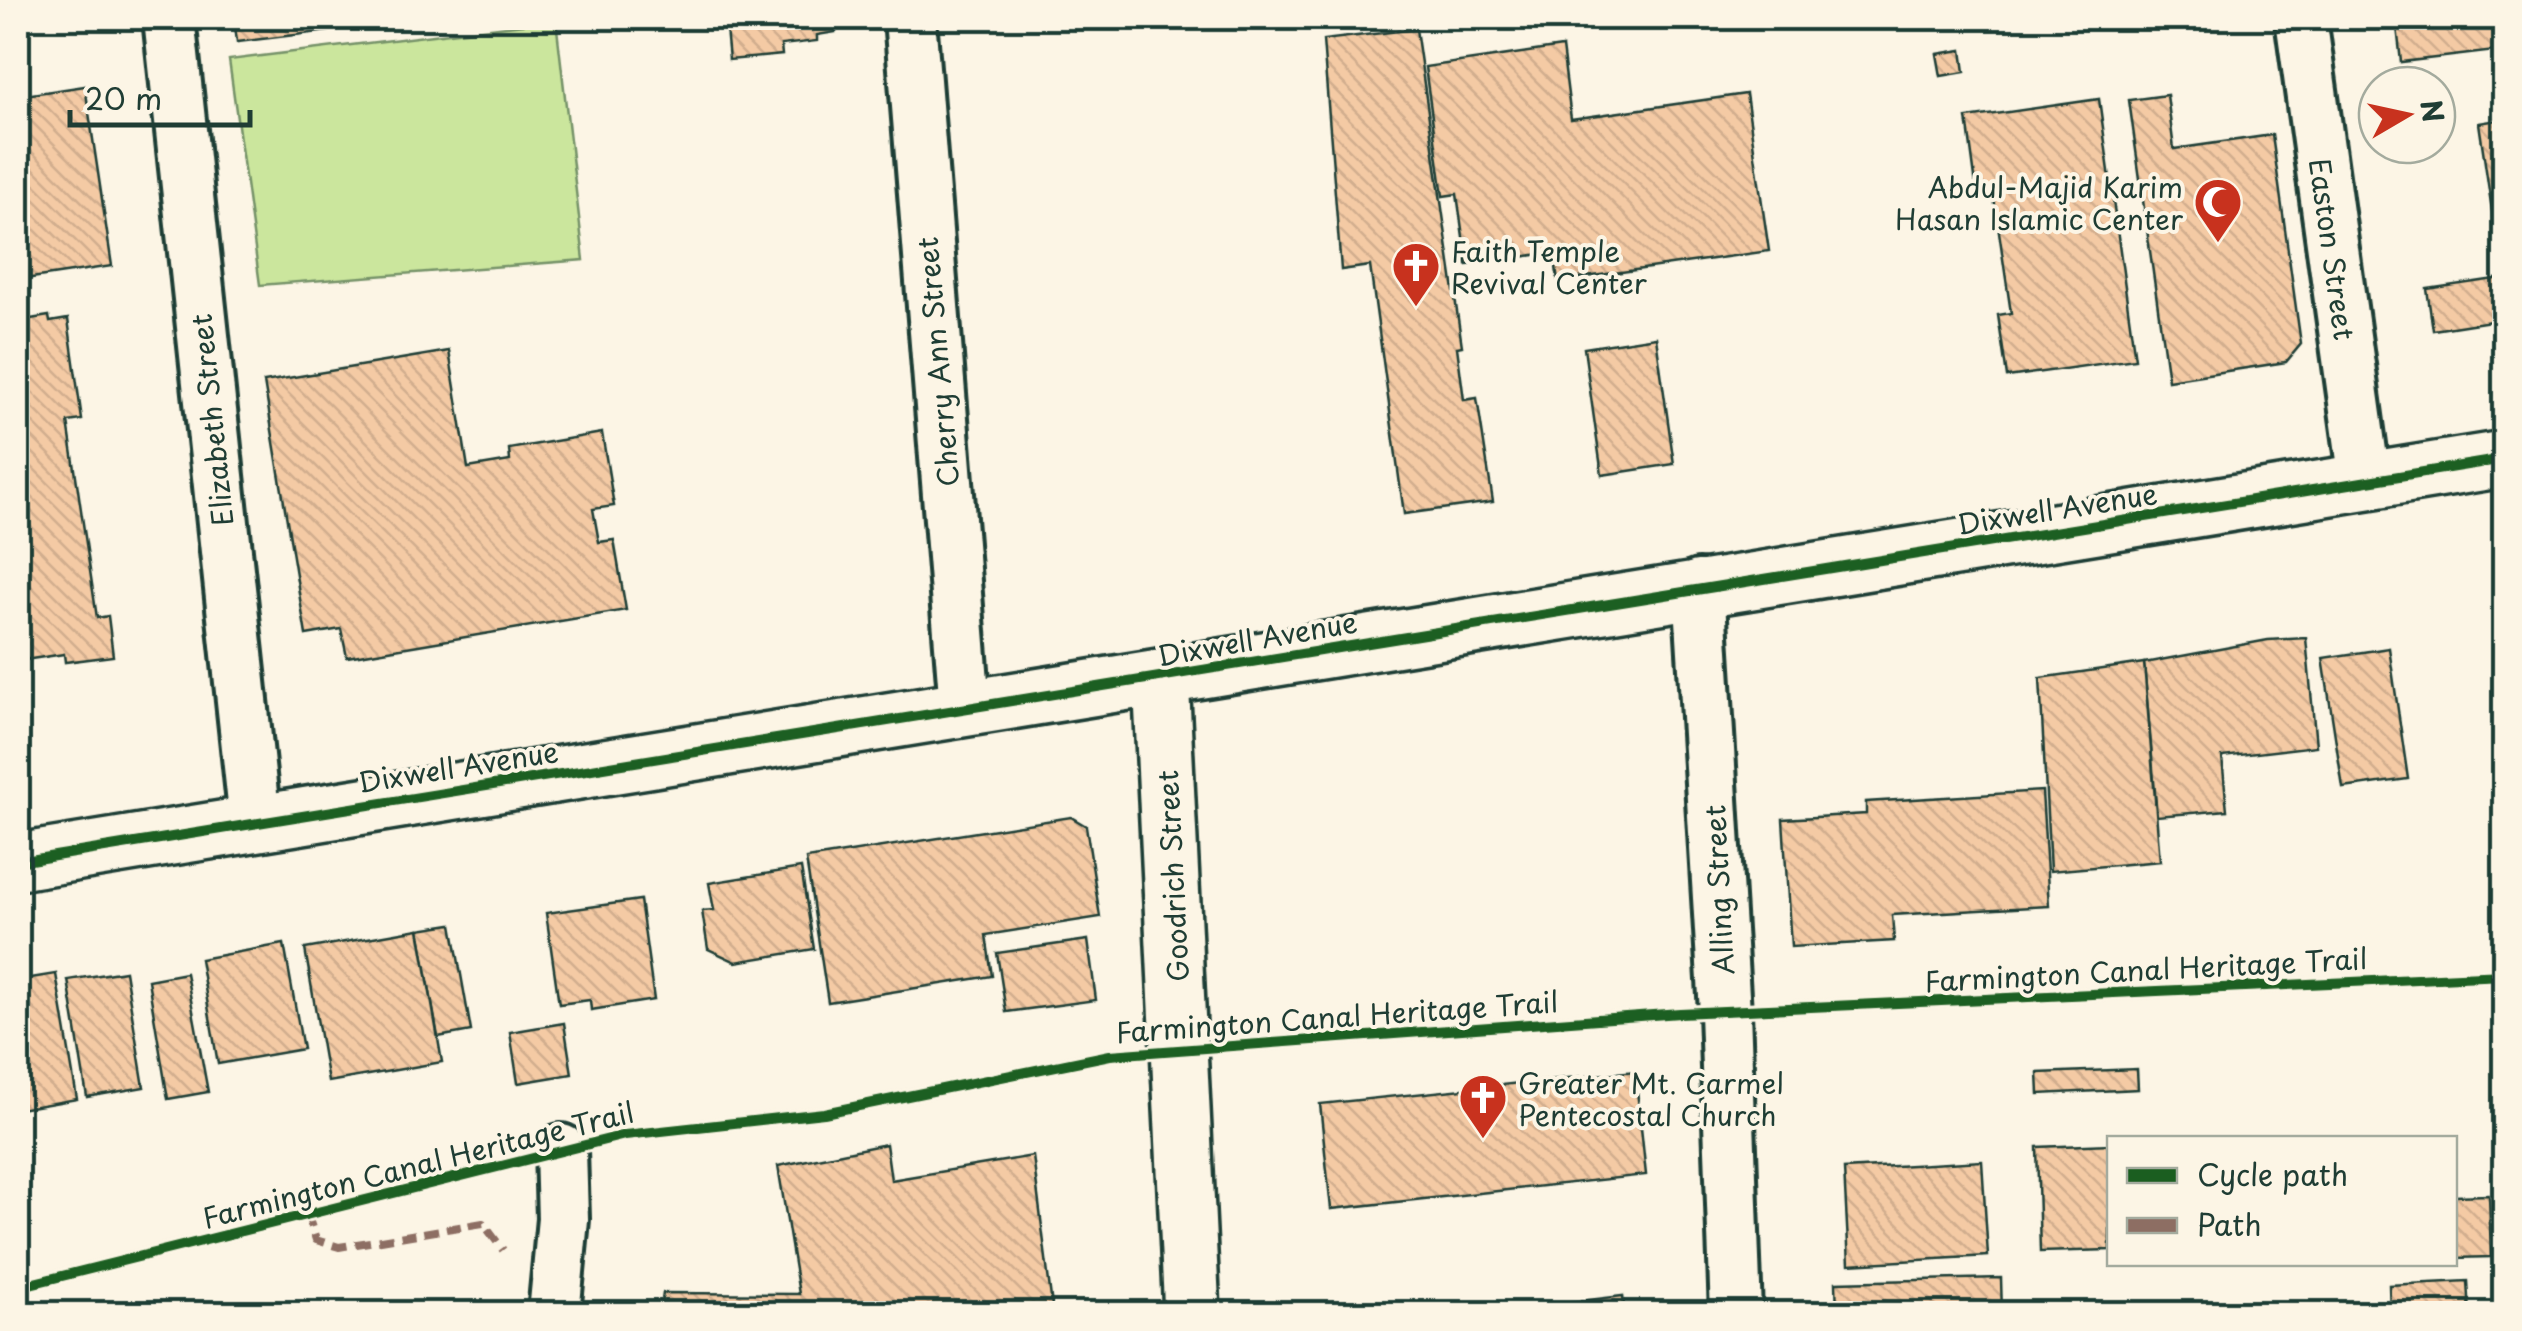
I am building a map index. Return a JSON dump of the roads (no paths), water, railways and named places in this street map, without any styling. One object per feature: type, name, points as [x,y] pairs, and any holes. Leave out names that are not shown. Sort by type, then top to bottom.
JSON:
[{"type":"main road","name":"Dixwell Avenue","points":[[18,862],[1161,678],[1699,586],[2504,459]]},
{"type":"main road","name":"Goodrich Street","points":[[1161,678],[1192,1314]]},
{"type":"street","name":"Elizabeth Street","points":[[169,18],[255,822]]},
{"type":"street","name":"Cherry Ann Street","points":[[910,18],[965,707]]},
{"type":"street","name":"Easton Street","points":[[2302,18],[2365,481]]},
{"type":"street","name":"Alling Street","points":[[1699,586],[1725,1012],[1736,1314]]},
{"type":"street","points":[[554,1314],[563,1219],[561,1150]]},
{"type":"place","name":"Abdul-Majid Karim Hasan Islamic Center","points":[[2218,244]]},
{"type":"place","name":"Faith Temple Revival Center","points":[[1416,308]]},
{"type":"place","name":"Greater Mt. Carmel Pentecostal Church","points":[[1483,1140]]}]
